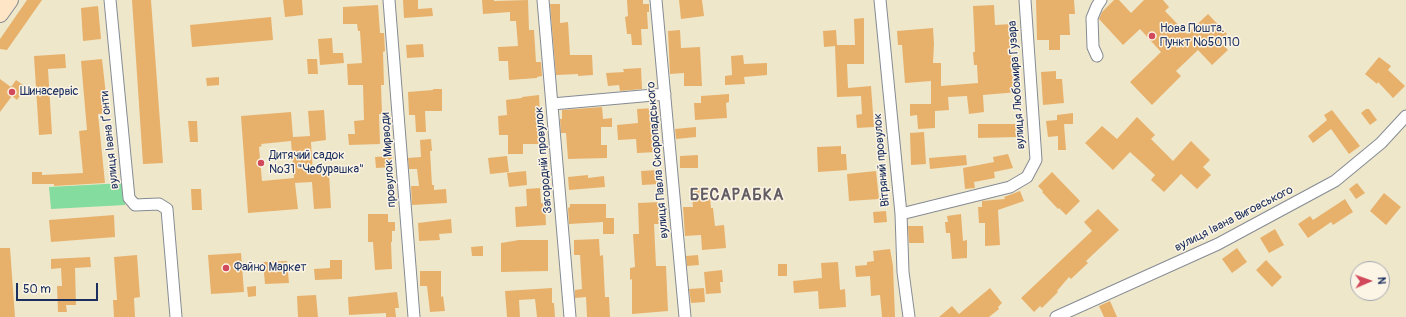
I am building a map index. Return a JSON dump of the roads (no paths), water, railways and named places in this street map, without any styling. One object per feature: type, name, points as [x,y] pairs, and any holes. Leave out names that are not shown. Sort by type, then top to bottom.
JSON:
[{"type":"main road","points":[[0,14],[10,0]]},
{"type":"street","name":"вулиця Івана Ґонти","points":[[110,0],[129,198],[135,205],[159,204],[167,209],[176,317]]},
{"type":"street","name":"провулок Мирводи","points":[[390,0],[414,317]]},
{"type":"street","name":"Загородній провулок","points":[[543,0],[570,317]]},
{"type":"street","name":"вулиця Павла Скоропадського","points":[[656,0],[685,317]]},
{"type":"street","name":"Вітряний провулок","points":[[880,0],[901,214],[904,272],[909,317]]},
{"type":"street","name":"вулиця Любомира Гузара","points":[[901,214],[1010,187],[1027,177],[1036,160],[1024,0]]},
{"type":"street","points":[[1097,56],[1093,47],[1092,18],[1101,0]]},
{"type":"street","points":[[552,104],[665,94]]},
{"type":"street","name":"вулиця Івана Виговського","points":[[1056,317],[1218,244],[1335,181],[1381,143],[1406,116]]},
{"type":"place","name":"Нова Пошта. Пункт №50110","points":[[1152,36]]},
{"type":"place","name":"Шинасервіс","points":[[12,92]]},
{"type":"place","name":"Дитячий садок №31 \"Чебурашка\"","points":[[261,163]]},
{"type":"place","name":"Файно Маркет","points":[[226,268]]},
{"type":"district","name":"БЕСАРАБКА","points":[[737,196]]}]
